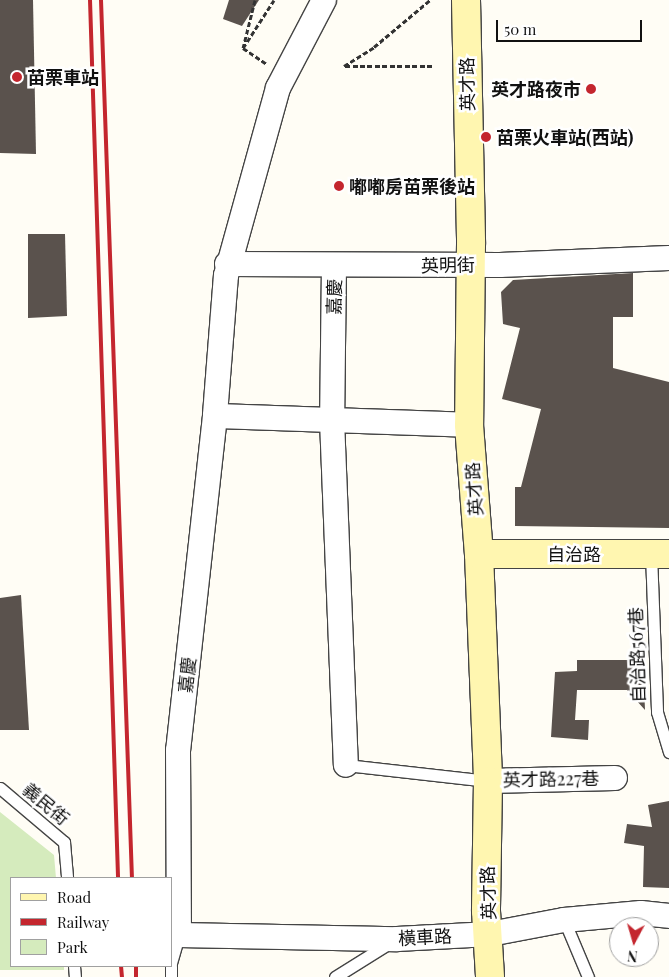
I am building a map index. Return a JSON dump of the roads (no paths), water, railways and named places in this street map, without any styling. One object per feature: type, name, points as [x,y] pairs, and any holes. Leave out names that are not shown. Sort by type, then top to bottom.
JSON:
[{"type":"street","name":"嘉慶","points":[[178,935],[178,750],[215,416],[227,264],[278,88],[324,0]]},
{"type":"street","name":"英才路","points":[[466,0],[471,264],[469,425],[479,554],[488,781],[486,910],[490,934],[490,977]]},
{"type":"street","name":"英明街","points":[[227,264],[471,264],[669,258]]},
{"type":"street","name":"嘉慶","points":[[334,265],[332,420],[346,765]]},
{"type":"street","points":[[215,416],[469,425]]},
{"type":"street","name":"自治路","points":[[479,554],[660,554]]},
{"type":"street","name":"英才路227巷","points":[[488,781],[615,778]]},
{"type":"street","name":"橫車路","points":[[178,935],[397,939],[490,934],[564,920],[641,913],[669,916]]},
{"type":"lane","name":"自治路567巷","points":[[660,554],[657,712],[669,752]]},
{"type":"lane","name":"嘉慶","points":[[346,765],[488,781]]},
{"type":"lane","name":"義民街","points":[[0,788],[64,842],[67,877]]},
{"type":"lane","points":[[564,920],[588,977]]},
{"type":"lane","points":[[172,960],[178,935]]},
{"type":"lane","points":[[335,977],[397,939]]},
{"type":"railway","points":[[90,0],[118,877]]},
{"type":"railway","points":[[101,0],[132,877]]},
{"type":"railway","points":[[121,967],[122,977]]},
{"type":"railway","points":[[136,967],[136,977]]},
{"type":"place","name":"苗栗車站","points":[[17,77]]},
{"type":"place","name":"英才路夜市","points":[[591,89]]},
{"type":"place","name":"苗栗火車站(西站)","points":[[486,137]]},
{"type":"place","name":"嘟嘟房苗栗後站","points":[[339,186]]}]
